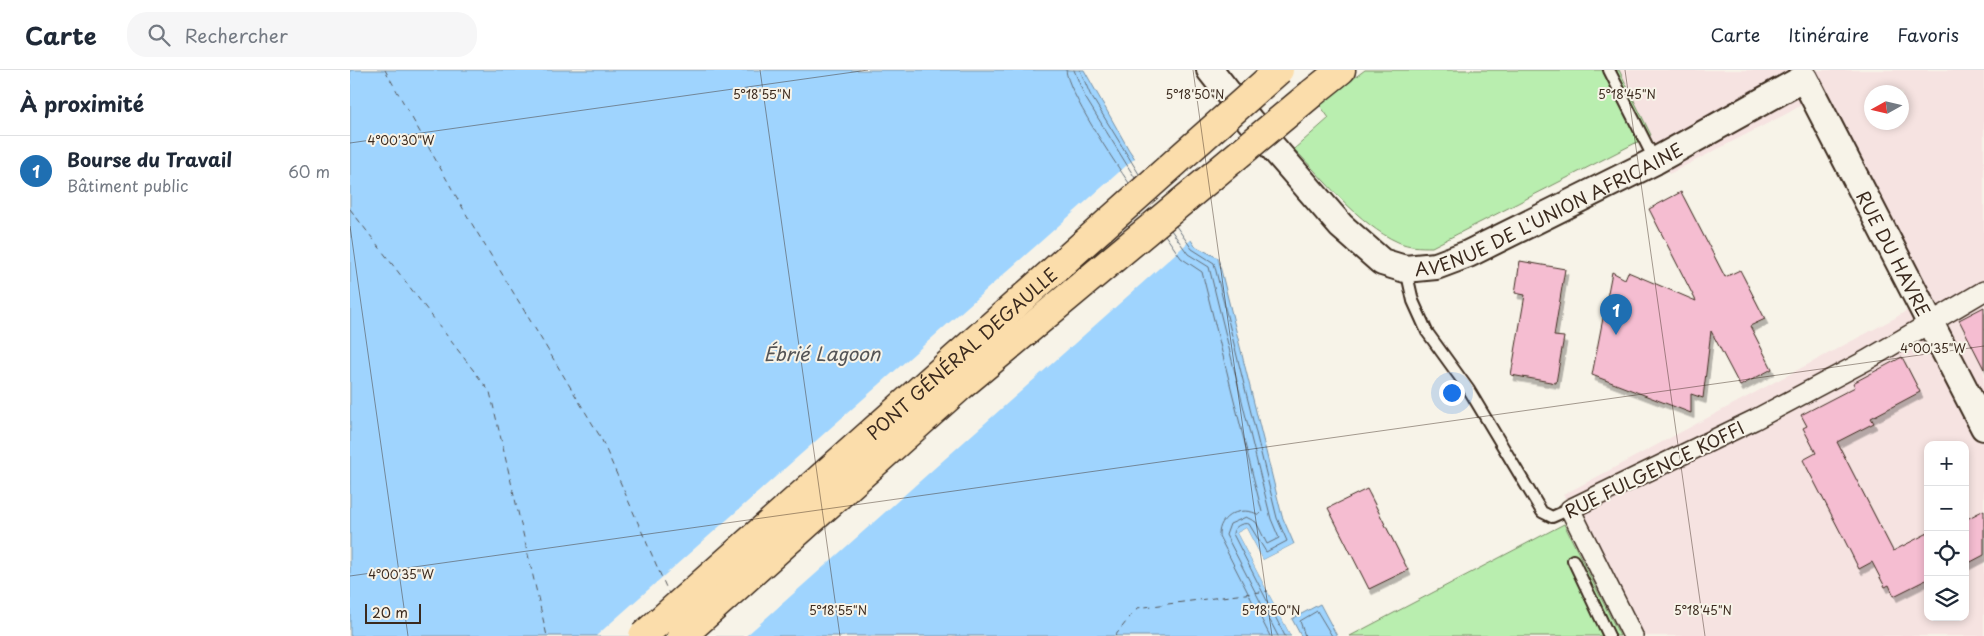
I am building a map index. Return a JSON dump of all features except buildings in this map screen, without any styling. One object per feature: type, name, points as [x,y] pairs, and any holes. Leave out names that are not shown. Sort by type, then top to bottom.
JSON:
[{"type":"highway","name":"PONT GÉNÉRAL DEGAULLE","points":[[643,636],[1278,70]]},
{"type":"highway","name":"PONT GÉNÉRAL DEGAULLE","points":[[682,636],[961,386],[1341,70]]},
{"type":"main road","name":"AVENUE DE L'UNION AFRICAINE","points":[[1210,70],[1250,121],[1341,226],[1382,262],[1405,269],[1436,266],[1468,254],[1655,161],[1804,78]]},
{"type":"main road","name":"RUE DU HAVRE","points":[[1804,78],[1984,427]]},
{"type":"street","name":"RUE FULGENCE KOFFI","points":[[1570,510],[1754,420],[1867,360],[1984,291]]},
{"type":"street","points":[[1570,510],[1633,636]]},
{"type":"lane","points":[[1609,70],[1655,161]]},
{"type":"lane","name":"RUE FULGENCE KOFFI","points":[[1405,269],[1413,301],[1427,332],[1469,390],[1542,512],[1552,517],[1570,510]]},
{"type":"lane","points":[[1573,560],[1609,636]]},
{"type":"shaded area","points":[[1619,70],[1984,70],[1984,636],[1641,636],[1584,522],[1563,495],[1895,318],[1929,296],[1823,92],[1788,113],[1669,174]]},
{"type":"green space","points":[[1365,70],[1619,70],[1651,135],[1432,247],[1406,245],[1384,234],[1356,213],[1294,149],[1329,118],[1319,104]]},
{"type":"green space","points":[[1564,524],[1620,636],[1350,636]]},
{"type":"water","name":"Ébrié Lagoon","points":[[350,70],[1084,70],[1129,150],[1195,246],[1218,258],[1282,516],[1294,544],[1263,560],[1246,528],[1237,533],[1291,636],[350,636]]},
{"type":"water","points":[[1320,604],[1337,636],[1301,636],[1292,619]]},
{"type":"pier","points":[[1136,157],[1193,238],[746,636],[596,636]]},
{"type":"pier","points":[[1246,528],[1263,560],[1294,544],[1295,546],[1262,563],[1245,532],[1240,534],[1294,636],[1291,636],[1237,533]]},
{"type":"ferry route","points":[[385,70],[469,219],[601,438],[669,594]]},
{"type":"ferry route","points":[[350,209],[490,392],[547,636]]},
{"type":"ferry route","points":[[1115,636],[1137,608],[1268,591]]},
{"type":"place","name":"Bourse du Travail","points":[[1616,335]]}]
